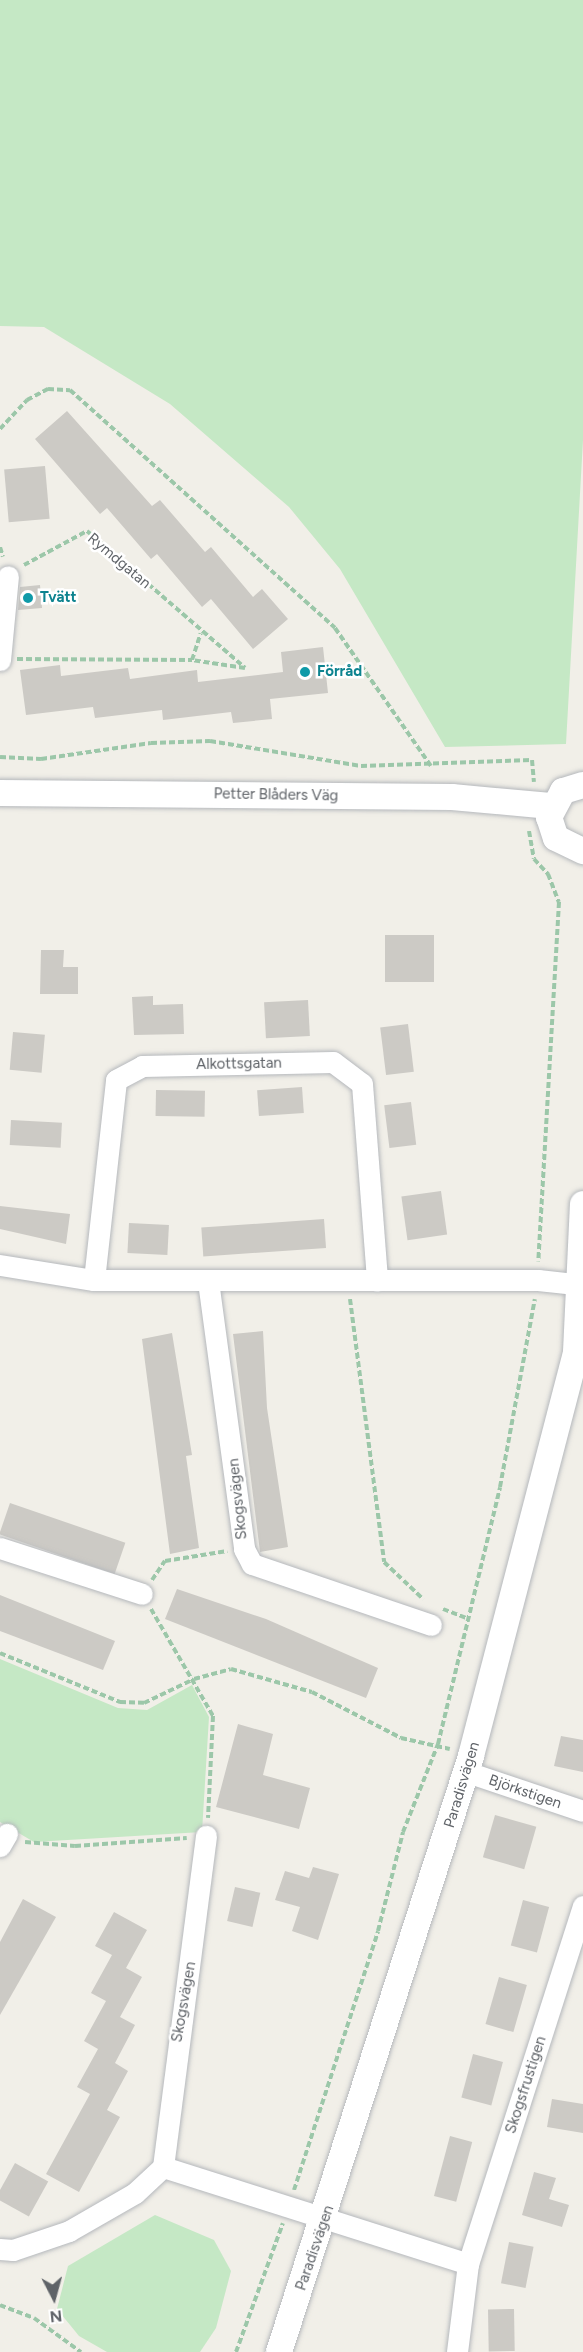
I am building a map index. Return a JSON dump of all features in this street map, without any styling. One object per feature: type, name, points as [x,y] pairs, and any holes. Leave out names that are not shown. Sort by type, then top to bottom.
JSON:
[{"type":"street","points":[[1,659],[9,576]]},
{"type":"street","points":[[583,781],[540,805],[556,838],[583,851]]},
{"type":"street","name":"Petter Blåders Väg","points":[[0,793],[452,797],[540,805]]},
{"type":"street","name":"Alkottsgatan","points":[[94,1280],[116,1080],[142,1066],[333,1062],[363,1084],[377,1280]]},
{"type":"street","name":"Paradisvägen","points":[[279,2352],[326,2217],[469,1764],[576,1352],[582,1285],[583,1204]]},
{"type":"street","points":[[0,1265],[94,1280],[538,1280],[582,1285]]},
{"type":"street","name":"Skogsvägen","points":[[208,1281],[244,1549],[252,1564],[431,1625]]},
{"type":"street","points":[[0,1548],[142,1594]]},
{"type":"street","name":"Björkstigen","points":[[469,1764],[583,1811]]},
{"type":"street","name":"Skogsvägen","points":[[163,2168],[206,1836]]},
{"type":"street","name":"Skogsfrustigen","points":[[457,2352],[468,2264],[583,1906]]},
{"type":"street","points":[[0,2249],[13,2250],[69,2231],[135,2193],[163,2168],[290,2204],[468,2264]]},
{"type":"path","points":[[0,429],[34,396],[48,388],[70,390],[335,628],[431,766]]},
{"type":"path","name":"Rymdgatan","points":[[1,659],[192,660],[245,668],[201,633],[87,531],[9,576]]},
{"type":"path","points":[[192,660],[201,633]]},
{"type":"path","points":[[0,757],[41,759],[151,743],[210,741],[318,762],[431,766],[532,759],[540,805],[529,842],[559,902],[538,1280],[528,1358],[438,1744],[404,1832],[378,1931],[290,2204],[236,2352]]},
{"type":"path","points":[[347,1281],[384,1562],[409,1591],[467,1618]]},
{"type":"path","points":[[3,1840],[33,1846],[206,1836],[213,1716],[194,1679],[142,1594],[165,1561],[244,1549]]},
{"type":"path","points":[[0,1653],[120,1702],[144,1703],[194,1679],[231,1669],[312,1692],[401,1738],[438,1744],[469,1764]]},
{"type":"path","points":[[0,2305],[34,2318],[81,2352]]},
{"type":"green space","points":[[0,0],[583,0],[583,440],[566,744],[445,747],[340,569],[289,507],[170,404],[44,327],[0,326]]},
{"type":"green space","points":[[0,1659],[118,1708],[147,1710],[192,1685],[209,1717],[202,1832],[34,1842],[0,1822]]},
{"type":"green space","points":[[155,2215],[214,2240],[231,2271],[216,2328],[200,2352],[107,2352],[79,2336],[57,2309],[68,2266]]},
{"type":"building","points":[[67,411],[152,506],[160,500],[205,552],[211,547],[253,597],[262,589],[288,619],[253,649],[211,599],[202,607],[157,554],[151,559],[107,508],[100,514],[35,439]]},
{"type":"building","points":[[45,466],[50,519],[9,522],[4,470]]},
{"type":"building","name":"Tvätt","points":[[40,585],[42,608],[18,610],[20,587]]},
{"type":"building","points":[[323,647],[328,693],[270,699],[272,719],[233,723],[231,712],[163,720],[162,710],[95,718],[93,707],[26,715],[20,670],[60,665],[61,676],[128,668],[130,679],[197,670],[198,682],[283,672],[281,652]]},
{"type":"building","points":[[385,935],[434,935],[434,982],[385,982]]},
{"type":"building","points":[[41,950],[64,950],[63,967],[78,967],[78,994],[40,994]]},
{"type":"building","points":[[153,996],[153,1005],[183,1004],[184,1034],[134,1035],[132,997]]},
{"type":"building","points":[[308,1000],[310,1036],[266,1038],[264,1002]]},
{"type":"building","points":[[408,1024],[414,1072],[386,1075],[380,1027]]},
{"type":"building","points":[[13,1032],[45,1035],[42,1073],[10,1070]]},
{"type":"building","points":[[302,1087],[304,1113],[259,1116],[257,1090]]},
{"type":"building","points":[[156,1090],[205,1091],[205,1117],[156,1116]]},
{"type":"building","points":[[411,1102],[416,1145],[389,1148],[384,1105]]},
{"type":"building","points":[[11,1120],[62,1123],[61,1148],[10,1145]]},
{"type":"building","points":[[441,1191],[447,1235],[408,1240],[401,1197]]},
{"type":"building","points":[[0,1206],[70,1214],[66,1244],[0,1229]]},
{"type":"building","points":[[324,1219],[326,1248],[203,1257],[201,1228]]},
{"type":"building","points":[[129,1223],[169,1225],[167,1255],[127,1253]]},
{"type":"building","points":[[263,1331],[267,1408],[288,1547],[260,1552],[233,1334]]},
{"type":"building","points":[[172,1333],[192,1455],[186,1456],[199,1548],[170,1554],[142,1339]]},
{"type":"building","points":[[10,1503],[125,1543],[115,1574],[0,1534]]},
{"type":"building","points":[[177,1589],[266,1619],[378,1668],[366,1698],[165,1619]]},
{"type":"building","points":[[0,1595],[115,1641],[103,1670],[0,1631]]},
{"type":"building","points":[[238,1724],[273,1734],[263,1775],[310,1788],[299,1829],[216,1807]]},
{"type":"building","points":[[561,1736],[583,1740],[583,1772],[554,1766]]},
{"type":"building","points":[[495,1815],[536,1827],[524,1869],[483,1857]]},
{"type":"building","points":[[313,1867],[339,1874],[318,1940],[292,1931],[300,1907],[275,1900],[285,1871],[309,1878]]},
{"type":"building","points":[[235,1887],[260,1893],[252,1927],[227,1921]]},
{"type":"building","points":[[23,1899],[56,1917],[0,2015],[0,1942]]},
{"type":"building","points":[[523,1900],[549,1907],[537,1952],[511,1945]]},
{"type":"building","points":[[114,1912],[147,1930],[126,1968],[142,1977],[120,2017],[135,2025],[115,2063],[128,2071],[107,2110],[120,2117],[79,2192],[46,2174],[90,2094],[77,2087],[98,2049],[84,2041],[106,2001],[91,1993],[112,1955],[95,1946]]},
{"type":"building","points":[[499,1977],[527,1985],[513,2032],[485,2024]]},
{"type":"building","points":[[473,2054],[503,2062],[491,2105],[461,2097]]},
{"type":"building","points":[[552,2099],[583,2104],[583,2133],[547,2127]]},
{"type":"building","points":[[450,2136],[472,2142],[456,2202],[434,2196]]},
{"type":"building","points":[[15,2163],[48,2181],[29,2216],[0,2200],[0,2190]]},
{"type":"building","points":[[534,2172],[556,2178],[549,2199],[569,2205],[562,2227],[522,2215]]},
{"type":"building","points":[[509,2242],[534,2247],[526,2288],[501,2283]]},
{"type":"building","points":[[488,2309],[514,2309],[515,2351],[489,2351]]},
{"type":"place","name":"Tvätt","points":[[28,598]]},
{"type":"place","name":"Förråd","points":[[305,672]]}]
